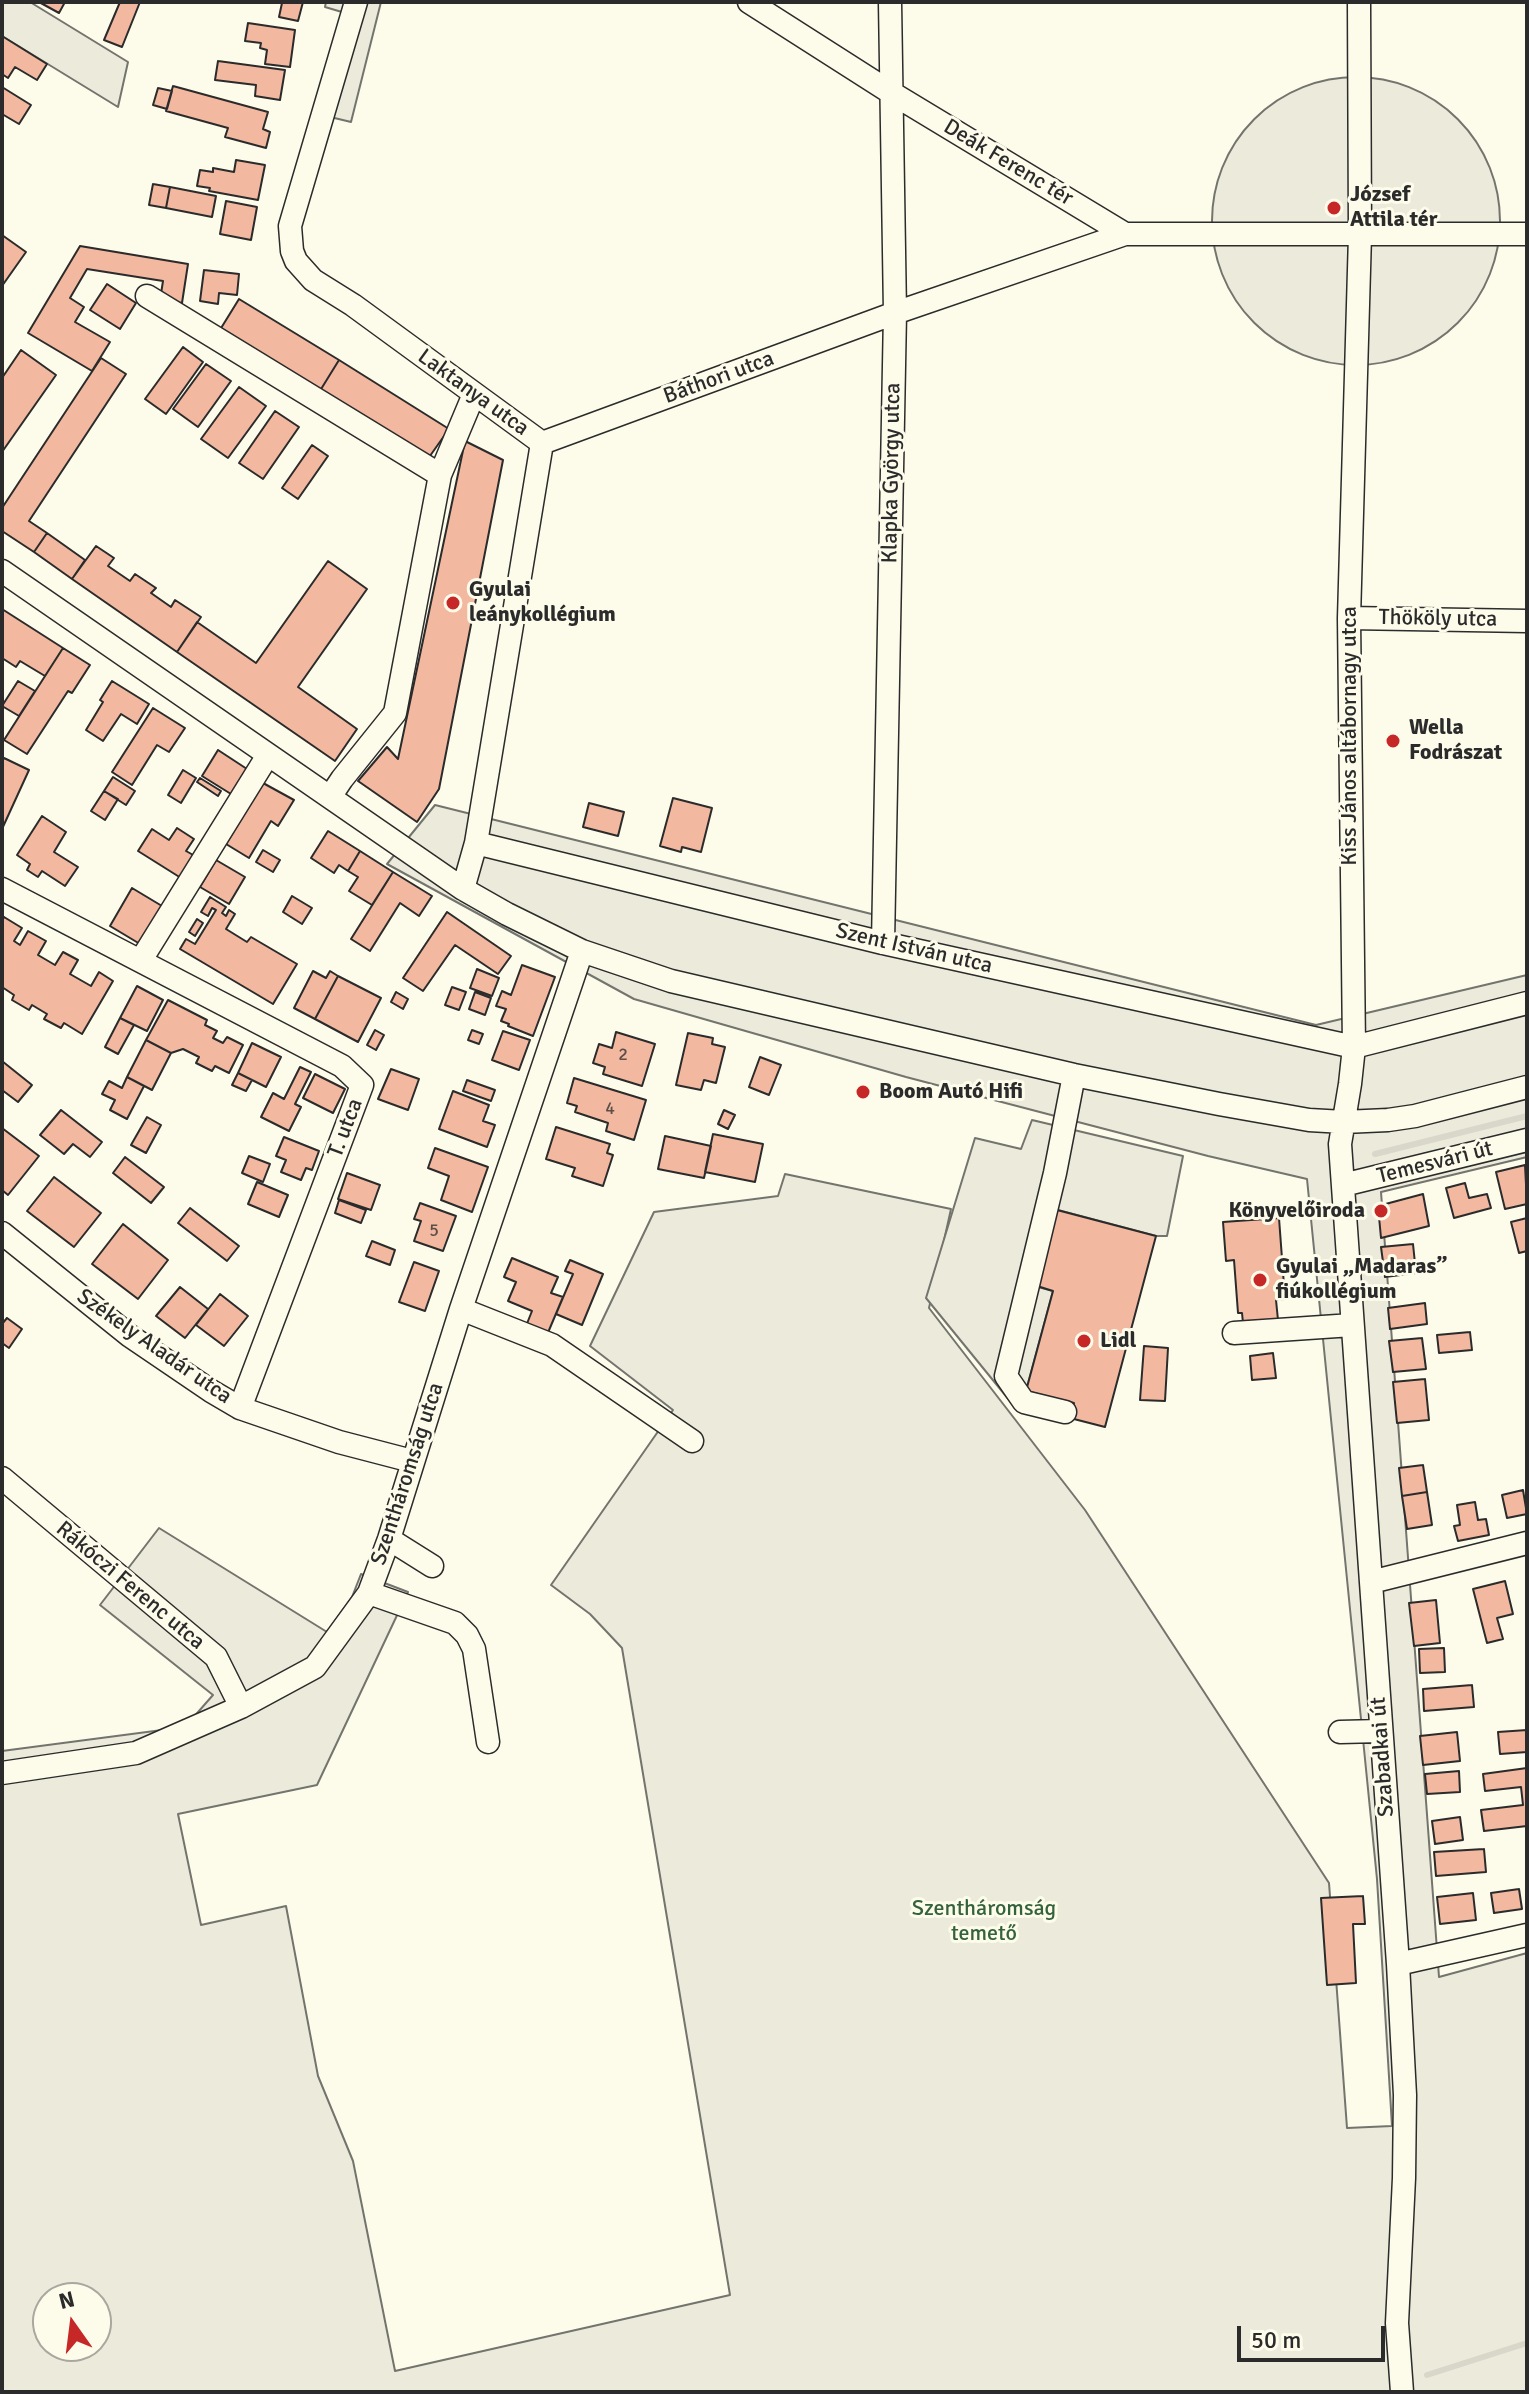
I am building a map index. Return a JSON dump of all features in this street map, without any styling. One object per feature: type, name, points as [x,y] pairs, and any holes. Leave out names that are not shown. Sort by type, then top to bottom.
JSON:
[{"type":"street","name":"Laktanya utca","points":[[356,2],[290,226],[292,251],[301,269],[313,280],[353,305],[542,443],[476,843],[463,889]]},
{"type":"street","name":"Deák Ferenc tér","points":[[749,2],[890,92],[1125,234]]},
{"type":"street","name":"Klapka György utca","points":[[883,943],[895,313],[890,2]]},
{"type":"street","points":[[1359,2],[1360,235]]},
{"type":"street","points":[[895,313],[1125,234],[1527,234]]},
{"type":"street","name":"Kiss János altábornagy utca","points":[[1344,1122],[1354,1047],[1349,618],[1360,235]]},
{"type":"street","points":[[147,296],[440,475]]},
{"type":"street","name":"Báthori utca","points":[[542,443],[895,313]]},
{"type":"street","points":[[330,797],[395,713],[440,475],[474,394]]},
{"type":"street","points":[[2,571],[463,889],[582,951],[671,981],[1074,1075],[1309,1120],[1344,1122],[1415,1116],[1527,1087]]},
{"type":"street","name":"Thököly utca","points":[[1349,618],[1527,621]]},
{"type":"street","points":[[141,960],[268,755]]},
{"type":"street","name":"Szent István utca","points":[[476,843],[883,943],[1354,1047]]},
{"type":"street","name":"T. utca","points":[[2,889],[342,1066],[362,1085],[240,1408]]},
{"type":"street","name":"Szentháromság utca","points":[[2,1773],[136,1753],[241,1707],[315,1667],[369,1593],[582,951]]},
{"type":"street","points":[[1354,1047],[1527,1003]]},
{"type":"street","points":[[1065,1412],[1024,1402],[1006,1376],[1055,1173],[1074,1075]]},
{"type":"street","name":"Szabadkai út","points":[[1344,1122],[1340,1144],[1405,2095],[1397,2323],[1402,2392]]},
{"type":"street","name":"Temesvári út","points":[[1343,1185],[1527,1140]]},
{"type":"street","name":"Székely Aladár utca","points":[[2,1233],[130,1336],[240,1408],[339,1442],[412,1461]]},
{"type":"street","points":[[461,1309],[552,1345],[692,1441]]},
{"type":"street","points":[[1234,1333],[1352,1325]]},
{"type":"street","name":"Rákóczi Ferenc utca","points":[[2,1478],[216,1657],[241,1707]]},
{"type":"street","points":[[389,1539],[432,1566]]},
{"type":"street","points":[[1371,1582],[1527,1543]]},
{"type":"street","points":[[369,1593],[455,1623],[467,1635],[474,1649],[488,1742]]},
{"type":"street","points":[[1340,1732],[1380,1731]]},
{"type":"street","points":[[1398,1964],[1527,1935]]},
{"type":"green space","points":[[1356,77],[1384,80],[1411,88],[1436,101],[1458,119],[1476,141],[1489,166],[1497,193],[1500,221],[1497,249],[1489,276],[1476,301],[1458,323],[1436,341],[1411,354],[1384,362],[1356,365],[1328,362],[1301,354],[1276,341],[1254,323],[1236,301],[1223,276],[1215,249],[1212,221],[1215,193],[1223,166],[1236,141],[1254,119],[1276,101],[1301,88],[1328,80]]},
{"type":"green space","name":"Szentháromság temető","points":[[435,805],[1316,1025],[1527,975],[1527,1157],[1381,1192],[1439,1977],[1527,1953],[1527,2392],[2,2392],[2,1751],[185,1727],[213,1695],[100,1605],[159,1528],[327,1632],[352,1597],[361,1574],[408,1592],[317,1785],[178,1814],[201,1925],[286,1906],[318,2076],[353,2161],[395,2371],[730,2295],[622,1648],[590,1614],[551,1585],[673,1410],[590,1346],[654,1212],[778,1196],[785,1174],[951,1209],[929,1308],[1085,1510],[1329,1883],[1347,2128],[1392,2126],[1377,1879],[1307,1179],[906,1077],[634,999],[387,864]]},
{"type":"shaded area","points":[[2,2],[30,2],[128,62],[118,107],[2,36]]},
{"type":"shaded area","points":[[326,2],[381,2],[351,122],[322,115],[352,15],[325,7]]},
{"type":"shaded area","points":[[1032,1120],[1183,1156],[1167,1236],[1156,1236],[1058,1210],[1038,1287],[1053,1291],[1026,1391],[1014,1406],[926,1298],[975,1138],[1021,1149]]},
{"type":"building","points":[[39,2],[65,2],[59,13]]},
{"type":"building","points":[[120,2],[140,2],[122,47],[104,40]]},
{"type":"building","points":[[276,2],[303,2],[298,21],[279,17],[282,3]]},
{"type":"building","points":[[248,23],[295,30],[290,67],[265,64],[267,50],[260,48],[261,43],[245,41]]},
{"type":"building","points":[[2,36],[47,64],[37,80],[15,67],[8,78],[2,74]]},
{"type":"building","points":[[218,61],[285,70],[280,100],[255,96],[256,85],[215,80]]},
{"type":"building","points":[[173,86],[268,112],[263,129],[270,132],[266,148],[225,137],[228,128],[166,111]]},
{"type":"building","points":[[2,87],[31,105],[19,124],[2,114]]},
{"type":"building","points":[[158,88],[172,91],[167,109],[153,105]]},
{"type":"building","points":[[236,160],[265,165],[258,200],[197,186],[200,170],[213,172],[213,168],[234,172]]},
{"type":"building","points":[[153,184],[170,187],[166,208],[149,205]]},
{"type":"building","points":[[170,187],[216,196],[212,217],[166,208]]},
{"type":"building","points":[[226,201],[257,207],[251,240],[220,234]]},
{"type":"building","points":[[2,235],[26,252],[2,286]]},
{"type":"building","points":[[80,246],[188,264],[182,303],[160,300],[163,281],[87,269],[70,298],[84,307],[75,322],[110,342],[92,371],[28,333]]},
{"type":"building","points":[[204,270],[239,274],[237,295],[219,293],[218,304],[200,301]]},
{"type":"building","points":[[107,284],[136,303],[120,329],[90,310]]},
{"type":"building","points":[[239,299],[339,360],[318,394],[218,333]]},
{"type":"building","points":[[183,347],[203,362],[166,414],[145,399]]},
{"type":"building","points":[[21,350],[56,375],[2,452],[2,378]]},
{"type":"building","points":[[101,358],[126,374],[29,521],[47,533],[34,552],[2,531],[2,508]]},
{"type":"building","points":[[339,360],[449,429],[425,463],[318,394]]},
{"type":"building","points":[[206,364],[231,381],[198,427],[173,409]]},
{"type":"building","points":[[239,387],[266,406],[228,458],[201,439]]},
{"type":"building","points":[[275,411],[299,427],[263,479],[239,463]]},
{"type":"building","name":"Gyulai leánykollégium","points":[[465,441],[503,460],[439,789],[417,822],[358,781],[387,747],[398,759]]},
{"type":"building","points":[[312,445],[328,456],[298,499],[282,488]]},
{"type":"building","points":[[47,533],[85,560],[72,579],[34,552]]},
{"type":"building","points":[[96,546],[114,558],[108,566],[130,581],[135,574],[156,588],[151,593],[171,607],[175,600],[201,617],[177,652],[72,579]]},
{"type":"building","points":[[328,561],[367,589],[298,687],[357,729],[335,761],[177,652],[197,622],[256,663]]},
{"type":"building","points":[[2,609],[63,648],[45,676],[20,661],[16,667],[2,658]]},
{"type":"building","points":[[63,648],[90,665],[72,693],[68,691],[27,754],[4,740]]},
{"type":"building","points":[[18,681],[35,691],[19,716],[2,706]]},
{"type":"building","points":[[112,681],[149,704],[137,724],[121,714],[103,741],[86,730]]},
{"type":"building","points":[[153,708],[185,728],[169,752],[157,745],[132,785],[112,772]]},
{"type":"building","points":[[218,750],[247,769],[231,794],[202,776]]},
{"type":"building","points":[[4,758],[29,770],[2,829],[2,762]]},
{"type":"building","points":[[183,770],[196,778],[181,803],[168,795]]},
{"type":"building","points":[[113,777],[135,791],[126,805],[104,791]]},
{"type":"building","points":[[200,778],[221,791],[218,796],[197,782]]},
{"type":"building","points":[[263,783],[294,800],[278,826],[271,821],[249,858],[226,844]]},
{"type":"building","points":[[104,791],[118,799],[105,820],[91,811]]},
{"type":"building","points":[[673,798],[712,808],[701,852],[682,847],[681,852],[660,846]]},
{"type":"building","points":[[589,803],[624,812],[618,836],[583,827]]},
{"type":"building","points":[[42,816],[66,832],[54,852],[78,867],[65,886],[42,871],[38,877],[27,870],[30,864],[17,855]]},
{"type":"building","points":[[177,828],[194,839],[186,851],[195,856],[181,878],[138,851],[152,829],[169,840]]},
{"type":"building","points":[[328,831],[360,851],[348,871],[339,865],[334,873],[311,858]]},
{"type":"building","points":[[263,850],[280,860],[273,872],[256,862]]},
{"type":"building","points":[[360,851],[393,872],[372,905],[349,891],[358,877],[348,871]]},
{"type":"building","points":[[216,860],[245,877],[229,904],[200,887]]},
{"type":"building","points":[[393,872],[432,896],[419,916],[400,903],[370,951],[351,939]]},
{"type":"building","points":[[132,888],[162,906],[140,944],[110,926]]},
{"type":"building","points":[[292,896],[312,908],[302,924],[283,912]]},
{"type":"building","points":[[210,897],[226,907],[222,913],[226,916],[229,910],[235,914],[226,929],[247,942],[251,937],[297,964],[273,1004],[180,949],[186,939],[195,944],[216,910],[212,908],[208,916],[201,912]]},
{"type":"building","points":[[447,912],[511,956],[498,974],[455,945],[423,991],[403,978]]},
{"type":"building","points":[[4,917],[22,928],[14,941],[20,945],[28,931],[46,941],[38,955],[55,965],[63,952],[78,960],[70,974],[91,986],[99,972],[113,981],[82,1034],[64,1023],[61,1028],[44,1019],[47,1014],[32,1005],[29,1010],[12,1000],[14,995],[2,987]]},
{"type":"building","points":[[197,919],[203,923],[195,936],[189,932]]},
{"type":"building","points":[[522,965],[555,977],[533,1036],[501,1021],[506,1009],[496,1006],[502,991],[511,995]]},
{"type":"building","points":[[477,969],[499,978],[492,996],[470,988]]},
{"type":"building","points":[[313,971],[326,978],[330,971],[338,976],[315,1019],[294,1008]]},
{"type":"building","points":[[338,976],[381,998],[358,1042],[315,1019]]},
{"type":"building","points":[[137,986],[163,1000],[147,1031],[120,1018]]},
{"type":"building","points":[[452,987],[466,992],[459,1010],[445,1005]]},
{"type":"building","points":[[396,992],[408,999],[403,1009],[391,1002]]},
{"type":"building","points":[[475,992],[491,998],[485,1015],[469,1009]]},
{"type":"building","points":[[168,1000],[207,1020],[205,1025],[217,1031],[213,1038],[223,1043],[227,1037],[243,1045],[229,1073],[215,1066],[212,1071],[196,1063],[199,1057],[183,1049],[171,1053],[146,1040]]},
{"type":"building","points":[[120,1018],[134,1025],[118,1054],[105,1047]]},
{"type":"building","points":[[375,1030],[384,1035],[376,1050],[367,1045]]},
{"type":"building","points":[[472,1030],[483,1034],[479,1044],[468,1040]]},
{"type":"building","points":[[503,1031],[530,1040],[519,1070],[492,1060]]},
{"type":"building","points":[[616,1032],[655,1044],[642,1086],[603,1074],[605,1067],[593,1063],[599,1044],[612,1048]]},
{"type":"building","points":[[688,1033],[713,1038],[712,1044],[725,1047],[716,1083],[704,1080],[701,1090],[676,1085]]},
{"type":"building","points":[[146,1040],[171,1053],[152,1090],[127,1077]]},
{"type":"building","points":[[252,1043],[281,1057],[266,1087],[238,1073]]},
{"type":"building","points":[[760,1057],[781,1065],[769,1095],[749,1087]]},
{"type":"building","points":[[2,1061],[32,1085],[18,1102],[2,1090]]},
{"type":"building","points":[[300,1067],[311,1072],[295,1104],[301,1107],[289,1131],[261,1117],[273,1093],[284,1099]]},
{"type":"building","points":[[391,1069],[419,1079],[408,1110],[378,1099]]},
{"type":"building","points":[[238,1073],[252,1080],[246,1091],[232,1085]]},
{"type":"building","points":[[315,1074],[345,1089],[333,1113],[303,1098]]},
{"type":"building","points":[[127,1077],[144,1086],[127,1119],[110,1110],[115,1100],[102,1094],[109,1081],[122,1088]]},
{"type":"building","points":[[574,1078],[646,1100],[634,1140],[606,1131],[608,1123],[575,1112],[577,1106],[567,1103]]},
{"type":"building","points":[[467,1080],[495,1090],[491,1101],[463,1091]]},
{"type":"building","points":[[453,1091],[489,1105],[483,1121],[495,1125],[487,1147],[439,1129]]},
{"type":"building","points":[[61,1110],[102,1142],[90,1157],[73,1144],[64,1154],[40,1135]]},
{"type":"building","points":[[724,1110],[735,1115],[728,1129],[718,1124]]},
{"type":"building","points":[[147,1117],[161,1125],[146,1153],[131,1145]]},
{"type":"building","points":[[556,1127],[610,1144],[607,1153],[613,1155],[603,1186],[572,1176],[575,1168],[546,1159]]},
{"type":"building","points":[[2,1128],[39,1156],[8,1195],[2,1190]]},
{"type":"building","points":[[713,1134],[763,1144],[755,1182],[705,1172]]},
{"type":"building","points":[[665,1136],[711,1146],[704,1178],[658,1169]]},
{"type":"building","points":[[284,1137],[319,1151],[312,1170],[306,1168],[301,1180],[281,1172],[286,1160],[276,1156]]},
{"type":"building","points":[[435,1148],[488,1167],[472,1212],[441,1200],[449,1176],[428,1168]]},
{"type":"building","points":[[249,1156],[270,1164],[263,1182],[242,1173]]},
{"type":"building","points":[[125,1157],[164,1187],[151,1203],[113,1173]]},
{"type":"building","points":[[1525,1165],[1527,1204],[1505,1209],[1496,1172]]},
{"type":"building","points":[[347,1173],[380,1185],[371,1210],[338,1199]]},
{"type":"building","points":[[54,1177],[101,1213],[74,1247],[27,1211]]},
{"type":"building","points":[[257,1182],[288,1195],[279,1217],[248,1204]]},
{"type":"building","points":[[1465,1183],[1469,1198],[1487,1194],[1491,1208],[1454,1218],[1446,1188]]},
{"type":"building","points":[[1423,1194],[1429,1226],[1381,1238],[1378,1206]]},
{"type":"building","points":[[339,1200],[366,1210],[361,1223],[335,1213]]},
{"type":"building","points":[[420,1203],[456,1216],[443,1251],[414,1241],[421,1221],[414,1219]]},
{"type":"building","points":[[190,1208],[239,1246],[227,1261],[178,1223]]},
{"type":"building","name":"Lidl","points":[[1057,1210],[1156,1236],[1105,1427],[1070,1418],[1074,1403],[1026,1391],[1053,1291],[1037,1286]]},
{"type":"building","name":"Gyulai „Madaras” fiúkollégium","points":[[1279,1218],[1285,1299],[1276,1300],[1278,1320],[1243,1323],[1242,1313],[1238,1313],[1234,1260],[1226,1261],[1223,1222]]},
{"type":"building","points":[[1527,1218],[1527,1251],[1519,1253],[1511,1222]]},
{"type":"building","points":[[123,1224],[168,1260],[138,1299],[92,1264]]},
{"type":"building","points":[[372,1241],[395,1250],[390,1265],[366,1256]]},
{"type":"building","points":[[1413,1244],[1416,1273],[1385,1277],[1381,1247]]},
{"type":"building","points":[[512,1258],[558,1277],[551,1293],[563,1297],[547,1335],[526,1326],[532,1311],[508,1301],[516,1282],[504,1277]]},
{"type":"building","points":[[570,1260],[603,1274],[582,1325],[556,1314],[573,1274],[565,1271]]},
{"type":"building","points":[[414,1262],[439,1271],[425,1311],[399,1302]]},
{"type":"building","points":[[180,1287],[208,1309],[185,1338],[156,1316]]},
{"type":"building","points":[[220,1294],[248,1316],[224,1346],[196,1325]]},
{"type":"building","points":[[1425,1303],[1427,1324],[1390,1329],[1388,1308]]},
{"type":"building","points":[[7,1318],[22,1329],[9,1348],[2,1343],[2,1324]]},
{"type":"building","points":[[1470,1332],[1472,1350],[1439,1353],[1437,1335]]},
{"type":"building","points":[[1422,1338],[1426,1369],[1393,1372],[1389,1341]]},
{"type":"building","points":[[1144,1346],[1168,1348],[1165,1401],[1140,1400]]},
{"type":"building","points":[[1273,1353],[1276,1378],[1252,1380],[1250,1356]]},
{"type":"building","points":[[1425,1379],[1429,1420],[1397,1423],[1393,1382]]},
{"type":"building","points":[[1423,1465],[1427,1492],[1402,1496],[1399,1468]]},
{"type":"building","points":[[1523,1490],[1527,1514],[1507,1518],[1502,1495]]},
{"type":"building","points":[[1427,1492],[1432,1525],[1407,1529],[1402,1496]]},
{"type":"building","points":[[1475,1502],[1478,1520],[1486,1519],[1489,1535],[1458,1541],[1454,1526],[1460,1525],[1457,1505]]},
{"type":"building","points":[[1505,1581],[1513,1614],[1497,1618],[1503,1639],[1487,1643],[1473,1589]]},
{"type":"building","points":[[1436,1600],[1440,1643],[1414,1646],[1409,1603]]},
{"type":"building","points":[[1444,1648],[1445,1672],[1420,1673],[1419,1649]]},
{"type":"building","points":[[1472,1685],[1474,1707],[1424,1711],[1423,1689]]},
{"type":"building","points":[[1527,1730],[1527,1752],[1500,1754],[1498,1732]]},
{"type":"building","points":[[1457,1732],[1460,1761],[1423,1765],[1420,1736]]},
{"type":"building","points":[[1527,1768],[1527,1826],[1484,1831],[1481,1810],[1523,1805],[1521,1787],[1485,1791],[1483,1774]]},
{"type":"building","points":[[1459,1771],[1460,1792],[1427,1794],[1425,1774]]},
{"type":"building","points":[[1460,1817],[1463,1840],[1435,1844],[1432,1821]]},
{"type":"building","points":[[1484,1849],[1486,1872],[1436,1876],[1434,1852]]},
{"type":"building","points":[[1519,1889],[1522,1909],[1494,1913],[1491,1893]]},
{"type":"building","points":[[1473,1893],[1476,1920],[1440,1924],[1437,1897]]},
{"type":"building","points":[[1363,1896],[1365,1924],[1353,1924],[1356,1983],[1327,1985],[1321,1898]]},
{"type":"waterway","points":[[1375,1154],[1527,1116]]},
{"type":"waterway","points":[[1427,2375],[1527,2343]]},
{"type":"place","name":"József Attila tér","points":[[1334,208]]},
{"type":"place","name":"Gyulai leánykollégium","points":[[453,603]]},
{"type":"place","name":"Wella Fodrászat","points":[[1393,741]]},
{"type":"place","name":"Boom Autó Hifi","points":[[863,1092]]},
{"type":"place","name":"Könyvelőiroda","points":[[1381,1211]]},
{"type":"place","name":"Gyulai „Madaras” fiúkollégium","points":[[1260,1280]]},
{"type":"place","name":"Lidl","points":[[1084,1341]]}]
